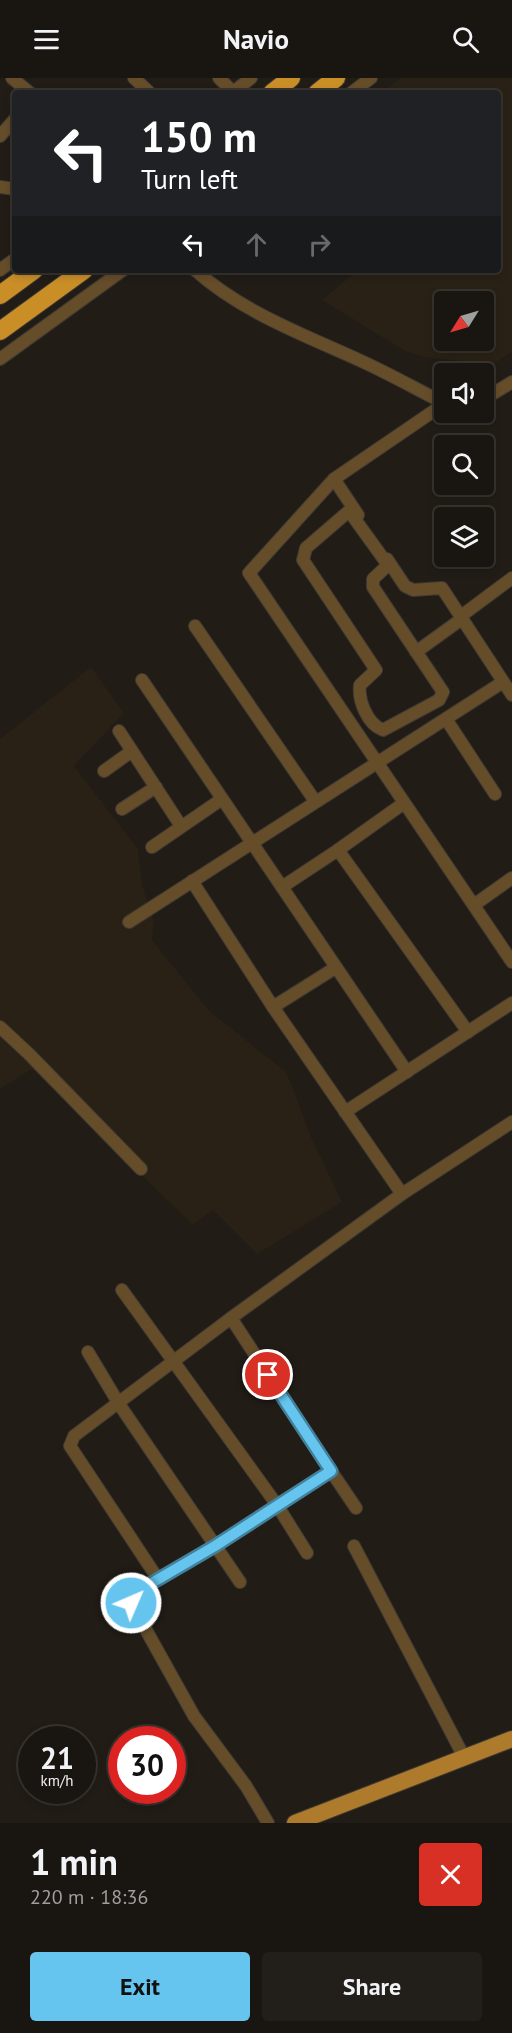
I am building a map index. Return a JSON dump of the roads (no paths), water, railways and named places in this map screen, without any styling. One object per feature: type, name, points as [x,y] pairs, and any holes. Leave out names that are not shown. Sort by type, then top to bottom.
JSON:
[{"type":"highway","points":[[276,90],[291,78]]},
{"type":"highway","points":[[321,90],[336,78]]},
{"type":"highway","points":[[0,295],[30,273]]},
{"type":"highway","points":[[0,331],[80,273]]},
{"type":"main road","points":[[295,1823],[512,1739]]},
{"type":"street","points":[[12,78],[26,90]]},
{"type":"street","points":[[135,78],[147,90]]},
{"type":"street","points":[[219,78],[230,90]]},
{"type":"street","points":[[237,90],[251,78]]},
{"type":"street","points":[[355,90],[370,78]]},
{"type":"street","points":[[0,136],[12,122]]},
{"type":"street","points":[[0,359],[119,273]]},
{"type":"street","points":[[198,273],[274,323],[360,360],[434,399]]},
{"type":"street","points":[[494,393],[512,382]]},
{"type":"street","points":[[434,411],[334,479],[249,573],[512,962]]},
{"type":"street","points":[[334,479],[405,586],[413,590],[442,588],[512,695]]},
{"type":"street","points":[[349,512],[387,565],[372,581],[373,587],[443,692],[443,697],[382,730],[376,727],[358,696],[360,685],[376,670],[303,560],[306,548],[349,512]]},
{"type":"street","points":[[416,652],[511,581]]},
{"type":"street","points":[[195,626],[315,801]]},
{"type":"street","points":[[142,680],[407,1072]]},
{"type":"street","points":[[129,922],[503,682]]},
{"type":"street","points":[[446,719],[495,794]]},
{"type":"street","points":[[360,738],[376,727]]},
{"type":"street","points":[[119,731],[181,826]]},
{"type":"street","points":[[104,771],[132,752]]},
{"type":"street","points":[[122,809],[156,787]]},
{"type":"street","points":[[152,847],[222,799]]},
{"type":"street","points":[[282,887],[404,803]]},
{"type":"street","points":[[338,850],[468,1032]]},
{"type":"street","points":[[474,905],[512,878]]},
{"type":"street","points":[[192,881],[273,1007],[402,1194]]},
{"type":"street","points":[[273,1007],[335,968]]},
{"type":"street","points":[[345,1112],[512,1004]]},
{"type":"street","points":[[0,1027],[141,1170]]},
{"type":"street","points":[[158,1579],[70,1446],[74,1436],[231,1317],[402,1194],[512,1122]]},
{"type":"street","points":[[122,1290],[277,1505],[307,1553]]},
{"type":"street","points":[[231,1317],[356,1508]]},
{"type":"street","points":[[88,1352],[119,1404],[240,1582]]},
{"type":"street","points":[[268,1823],[246,1786],[194,1716],[131,1603],[130,1597],[215,1546],[331,1471]]},
{"type":"street","points":[[354,1546],[464,1757]]}]
